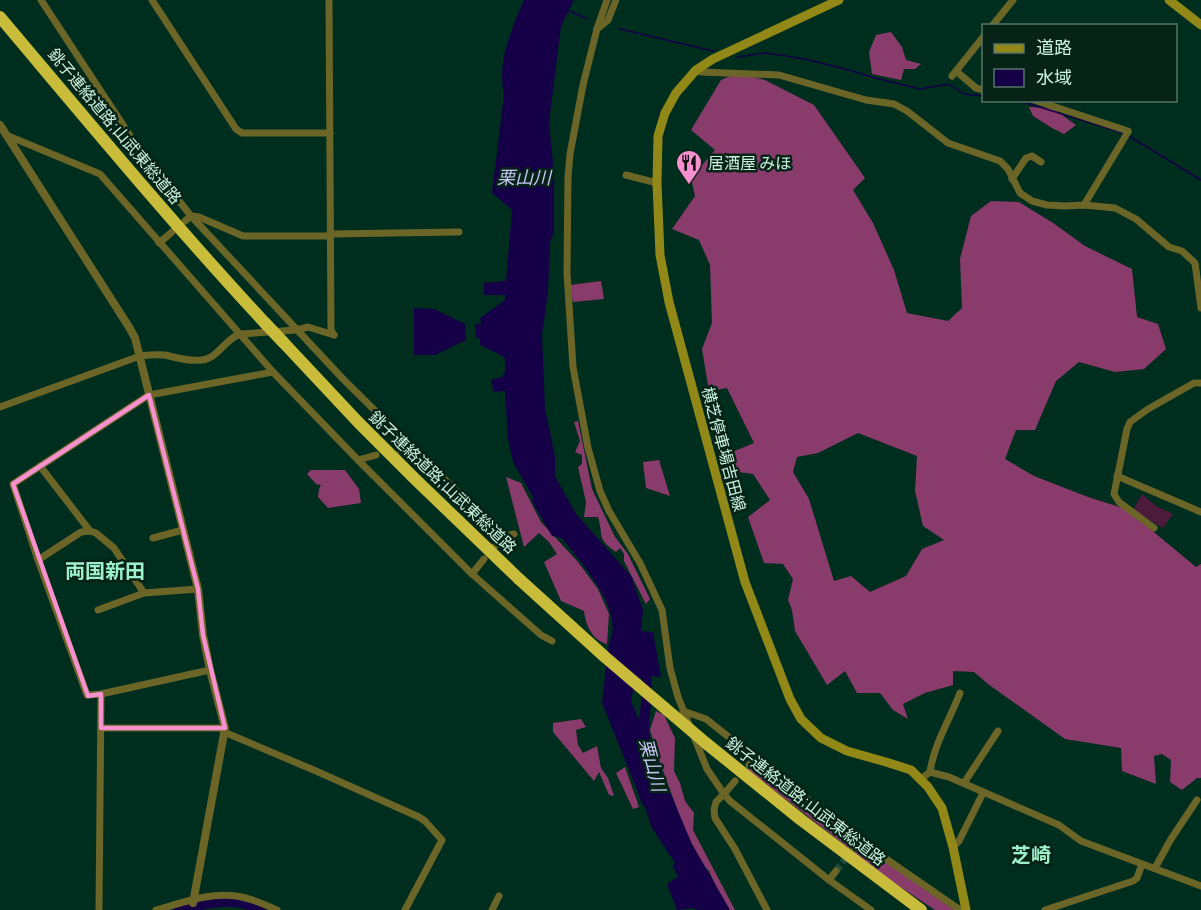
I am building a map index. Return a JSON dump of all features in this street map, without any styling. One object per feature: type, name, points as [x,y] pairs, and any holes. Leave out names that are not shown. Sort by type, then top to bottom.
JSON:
[{"type":"highway","name":"銚子連絡道路;山武東総道路","points":[[0,17],[265,323],[358,422],[519,579],[707,744],[808,826],[921,910]]},
{"type":"main road","name":"横芝停車場吉田線","points":[[839,0],[713,58],[696,70],[676,93],[665,113],[658,136],[660,255],[669,302],[745,582],[790,699],[801,718],[821,738],[847,751],[911,770],[928,787],[942,808],[966,910]]},
{"type":"main road","points":[[1169,0],[1201,25]]},
{"type":"street","points":[[40,0],[142,154],[191,216],[296,330],[503,537]]},
{"type":"street","points":[[152,0],[236,129],[242,133],[330,133]]},
{"type":"street","points":[[0,407],[140,356],[155,354],[185,360],[202,360],[213,357],[236,335],[308,327],[334,335],[331,330],[329,0]]},
{"type":"street","points":[[607,0],[583,85],[568,177],[567,273],[573,367],[588,448],[600,491],[613,519],[640,563],[662,610],[669,669],[707,770],[735,805],[829,880],[871,910]]},
{"type":"street","points":[[597,29],[608,20],[616,0]]},
{"type":"street","points":[[994,24],[1013,0]]},
{"type":"street","points":[[982,39],[954,74],[982,90]]},
{"type":"street","points":[[696,70],[779,75],[866,100],[894,104],[907,111],[948,143],[999,161],[1008,169],[1020,192],[1032,201],[1056,206],[1108,206],[1124,211],[1169,247],[1182,251],[1195,263],[1201,308]]},
{"type":"street","points":[[1041,102],[1127,133],[1084,205]]},
{"type":"street","points":[[0,125],[135,338],[198,589],[202,635],[225,730],[192,906]]},
{"type":"street","points":[[6,135],[100,174],[273,372],[358,460],[472,574],[541,635],[552,641]]},
{"type":"street","points":[[1012,179],[1026,158],[1032,156],[1041,162]]},
{"type":"street","points":[[626,175],[657,183]]},
{"type":"street","points":[[185,221],[191,216]]},
{"type":"street","points":[[191,216],[243,236],[459,232]]},
{"type":"street","points":[[159,243],[172,232]]},
{"type":"street","points":[[210,670],[88,696],[13,484],[149,395],[273,372]]},
{"type":"street","points":[[1154,528],[1119,502],[1114,494],[1130,422],[1194,382],[1201,383]]},
{"type":"street","points":[[400,450],[411,447]]},
{"type":"street","points":[[358,460],[376,455]]},
{"type":"street","points":[[40,466],[90,531]]},
{"type":"street","points":[[1118,476],[1201,512]]},
{"type":"street","points":[[153,538],[183,530]]},
{"type":"street","points":[[38,560],[81,532],[90,531],[96,533],[114,548],[144,592]]},
{"type":"street","points":[[495,546],[503,537],[514,534]]},
{"type":"street","points":[[472,574],[484,559]]},
{"type":"street","points":[[98,610],[144,592],[198,589]]},
{"type":"street","points":[[930,772],[944,728],[960,693]]},
{"type":"street","points":[[99,910],[101,694]]},
{"type":"street","points":[[683,711],[706,719],[860,841],[960,910]]},
{"type":"street","points":[[101,728],[225,730],[419,817],[442,840],[405,910]]},
{"type":"street","points":[[964,783],[998,731]]},
{"type":"street","points":[[749,765],[755,758]]},
{"type":"street","points":[[921,779],[930,772],[938,773],[1059,825],[1081,841],[1201,886]]},
{"type":"street","points":[[735,781],[716,802],[714,810],[716,818],[767,910]]},
{"type":"street","points":[[953,847],[983,793]]},
{"type":"street","points":[[1155,868],[1197,800]]},
{"type":"street","points":[[854,848],[860,841]]},
{"type":"street","points":[[1045,910],[1133,881],[1137,878],[1142,864]]},
{"type":"street","points":[[829,880],[836,871]]},
{"type":"street","points":[[156,910],[192,906],[216,896],[235,896],[256,901],[277,910]]},
{"type":"street","points":[[492,910],[499,896]]},
{"type":"street","points":[[253,910],[256,901]]},
{"type":"highlighted area","points":[[149,395],[198,589],[203,635],[225,728],[101,728],[101,694],[88,696],[13,484]]},
{"type":"shaded area","points":[[891,32],[902,47],[906,60],[921,64],[915,69],[904,69],[901,80],[872,74],[869,52],[876,35]]},
{"type":"shaded area","points":[[737,73],[765,80],[814,105],[865,178],[853,190],[873,223],[894,270],[907,313],[948,321],[962,308],[960,259],[971,216],[991,201],[1019,202],[1085,246],[1132,269],[1137,317],[1158,324],[1166,349],[1144,369],[1115,372],[1079,362],[1056,381],[1035,430],[1016,430],[1005,459],[1034,476],[1126,509],[1196,567],[1201,564],[1201,778],[1197,778],[1182,790],[1170,782],[1171,760],[1162,754],[1154,756],[1156,784],[1122,771],[1121,748],[1065,739],[974,672],[953,671],[953,685],[925,693],[903,704],[908,719],[893,710],[880,693],[857,693],[845,671],[827,685],[795,631],[788,600],[793,579],[783,564],[764,563],[748,517],[770,500],[753,474],[732,471],[725,455],[754,443],[727,388],[709,391],[702,349],[712,323],[710,265],[699,240],[672,229],[695,196],[691,178],[715,150],[691,130],[721,80]],"holes":[[[858,433],[917,456],[915,491],[923,526],[944,540],[922,549],[906,576],[870,592],[851,576],[834,581],[809,499],[793,472],[797,457],[818,453]]]},
{"type":"shaded area","points":[[1029,107],[1052,108],[1076,125],[1064,134],[1033,116]]},
{"type":"shaded area","points":[[601,281],[604,299],[573,302],[570,285]]},
{"type":"shaded area","points":[[578,421],[592,489],[615,537],[628,554],[650,599],[646,604],[624,561],[624,554],[620,548],[616,552],[603,540],[598,517],[584,517],[586,502],[578,467],[582,464],[582,455],[575,452],[580,441],[574,422]]},
{"type":"shaded area","points":[[659,460],[670,496],[646,488],[643,462]]},
{"type":"shaded area","points":[[311,470],[345,470],[359,489],[361,503],[328,508],[318,497],[321,485],[316,484],[307,474]]},
{"type":"shaded area","points":[[506,477],[521,483],[541,522],[578,562],[598,589],[609,614],[607,644],[597,639],[591,632],[584,611],[561,601],[544,562],[557,554],[549,542],[539,533],[524,547]]},
{"type":"shaded area","points":[[1142,494],[1156,506],[1173,514],[1163,528],[1133,510]]},
{"type":"shaded area","points":[[656,711],[664,715],[675,738],[674,771],[685,801],[694,813],[693,830],[735,910],[730,910],[722,899],[709,871],[697,859],[686,833],[650,730]]},
{"type":"shaded area","points":[[581,719],[586,727],[576,730],[578,745],[583,753],[597,746],[601,768],[608,778],[614,796],[609,795],[599,772],[594,781],[553,732],[553,723]]},
{"type":"shaded area","points":[[759,763],[852,837],[854,843],[850,849],[748,770],[752,764]]},
{"type":"shaded area","points":[[625,767],[639,807],[633,809],[616,773]]},
{"type":"shaded area","points":[[861,848],[870,850],[957,910],[935,910],[875,870],[854,853]]},
{"type":"water","name":"栗山川","points":[[524,0],[574,0],[561,26],[549,122],[554,174],[554,232],[550,242],[548,292],[542,335],[545,409],[555,456],[555,476],[576,514],[631,576],[643,610],[641,631],[653,632],[661,677],[644,675],[635,681],[631,701],[692,844],[730,910],[695,910],[694,908],[677,910],[667,884],[678,877],[673,866],[675,863],[652,828],[602,703],[609,642],[613,630],[611,616],[599,587],[589,573],[562,538],[552,536],[513,462],[508,439],[505,391],[494,392],[491,380],[502,377],[505,372],[505,359],[480,345],[480,338],[476,338],[475,324],[481,324],[480,318],[505,300],[505,295],[484,295],[484,283],[506,281],[512,210],[492,193],[504,95],[502,70],[506,46]]},
{"type":"water","points":[[414,308],[434,309],[465,324],[466,340],[435,355],[414,355]]},
{"type":"waterway","points":[[569,11],[588,19]]},
{"type":"waterway","points":[[620,29],[713,51]]},
{"type":"waterway","points":[[737,57],[766,53],[805,59],[920,89],[949,84],[964,94],[982,96]]},
{"type":"waterway","points":[[1023,102],[1123,133]]},
{"type":"waterway","points":[[1127,135],[1201,180]]},
{"type":"waterway","name":"栗山川","points":[[644,662],[647,687],[645,741]]},
{"type":"waterway","points":[[179,910],[210,903],[227,902],[242,903],[261,910]]},
{"type":"tunnel","points":[[836,871],[849,854]]},
{"type":"place","name":"居酒屋 みほ","points":[[689,186]]},
{"type":"district","name":"両国新田","points":[[105,571]]},
{"type":"district","name":"芝崎","points":[[1031,855]]}]
